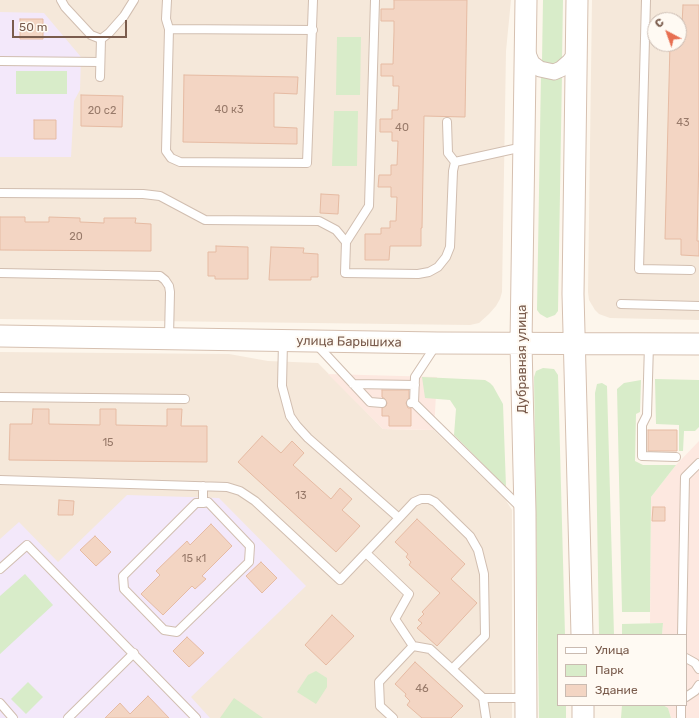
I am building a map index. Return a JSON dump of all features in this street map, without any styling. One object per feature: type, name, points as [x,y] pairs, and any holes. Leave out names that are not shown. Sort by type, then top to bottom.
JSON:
[{"type":"main road","name":"Дубравная улица","points":[[526,0],[521,344],[525,512],[526,708]]},
{"type":"main road","points":[[577,0],[573,294],[582,634]]},
{"type":"main road","name":"улица Барышиха","points":[[0,336],[521,344],[699,344]]},
{"type":"main road","points":[[583,706],[583,718]]},
{"type":"street","points":[[525,48],[528,56],[536,66],[554,72],[561,69],[569,62],[576,49]]},
{"type":"lane","points":[[61,0],[91,35],[101,39]]},
{"type":"lane","points":[[101,39],[109,33],[124,16],[134,0]]},
{"type":"lane","points":[[167,0],[166,19],[169,29],[166,151],[171,158],[180,162],[299,163],[307,163],[313,0]]},
{"type":"lane","points":[[375,0],[369,206],[346,242],[344,273],[418,274],[430,272],[438,267],[446,258],[450,247],[453,171],[455,162]]},
{"type":"lane","points":[[646,0],[639,269],[691,270]]},
{"type":"lane","points":[[169,29],[313,30]]},
{"type":"lane","points":[[100,77],[101,39]]},
{"type":"lane","points":[[0,61],[100,62]]},
{"type":"lane","points":[[447,122],[448,153],[455,162]]},
{"type":"lane","points":[[455,162],[524,147]]},
{"type":"lane","points":[[0,193],[143,194],[160,196],[205,220],[319,222],[336,230],[346,242]]},
{"type":"lane","points":[[0,274],[160,276],[169,286],[170,292],[169,338]]},
{"type":"lane","points":[[621,304],[699,306]]},
{"type":"lane","points":[[283,341],[282,386],[290,416],[308,438],[399,518]]},
{"type":"lane","points":[[313,341],[370,402],[382,403]]},
{"type":"lane","points":[[438,343],[415,376],[413,403],[525,512]]},
{"type":"lane","points":[[649,344],[647,415],[642,425],[642,456],[676,457]]},
{"type":"lane","points":[[353,384],[415,385]]},
{"type":"lane","points":[[0,397],[185,399]]},
{"type":"lane","points":[[682,634],[685,476],[699,463]]},
{"type":"lane","points":[[0,480],[227,487],[240,491],[255,501],[340,580],[414,502],[421,499],[429,499],[436,502],[470,536],[478,550],[484,574],[485,636],[452,669]]},
{"type":"lane","points":[[203,486],[203,503]]},
{"type":"lane","points":[[208,502],[250,546],[249,562],[178,632],[164,630],[124,589],[123,576],[196,503],[203,503],[208,502]]},
{"type":"lane","points":[[0,569],[27,545],[196,718]]},
{"type":"lane","points":[[366,553],[409,594],[395,618],[412,646],[430,649],[483,698],[526,708]]},
{"type":"lane","points":[[393,718],[380,706],[379,682],[412,646]]},
{"type":"lane","points":[[68,718],[134,653]]},
{"type":"lane","points":[[687,659],[695,663],[699,669]]},
{"type":"lane","points":[[687,696],[695,691],[699,685]]},
{"type":"lane","points":[[483,698],[486,718]]},
{"type":"lane","points":[[1,706],[13,718]]},
{"type":"lane","points":[[681,706],[681,718]]},
{"type":"shaded area","points":[[0,0],[511,0],[506,51],[502,292],[496,306],[479,323],[470,325],[0,319]]},
{"type":"shaded area","points":[[592,0],[699,0],[699,320],[610,318],[599,314],[589,300]]},
{"type":"shaded area","points":[[0,12],[44,13],[81,57],[80,90],[74,101],[71,157],[0,157]]},
{"type":"shaded area","points":[[0,352],[229,354],[268,361],[318,363],[383,429],[434,430],[505,499],[512,510],[512,718],[0,718]]},
{"type":"shaded area","points":[[328,374],[437,377],[434,430],[383,429]]},
{"type":"shaded area","points":[[699,441],[699,718],[671,718],[668,708],[665,706],[687,706],[687,634],[662,634],[663,623],[650,623],[651,497],[676,465]]},
{"type":"shaded area","points":[[127,495],[219,498],[306,586],[191,697],[210,718],[0,718],[0,539],[19,522],[58,562]]},
{"type":"green space","points":[[543,0],[563,0],[562,61],[558,65],[545,65],[542,61]]},
{"type":"green space","points":[[337,37],[361,37],[360,95],[336,95]]},
{"type":"green space","points":[[16,71],[67,71],[67,94],[16,94]]},
{"type":"green space","points":[[541,73],[562,74],[558,311],[555,315],[547,318],[540,314],[537,310]]},
{"type":"green space","points":[[334,111],[358,111],[357,166],[332,166]]},
{"type":"green space","points":[[543,368],[554,369],[558,375],[565,634],[557,634],[557,706],[566,706],[566,718],[539,718],[534,377],[536,371]]},
{"type":"green space","points":[[422,377],[485,380],[493,386],[503,404],[506,487],[454,435],[456,409],[450,400],[425,398]]},
{"type":"green space","points":[[655,379],[699,380],[699,427],[695,431],[684,431],[683,451],[679,451],[679,425],[656,424]]},
{"type":"green space","points":[[641,380],[640,412],[636,414],[635,461],[643,465],[676,465],[651,497],[650,612],[622,612],[617,389],[624,383]]},
{"type":"green space","points":[[602,383],[607,386],[614,634],[599,634],[595,393],[597,384]]},
{"type":"green space","points":[[25,574],[53,605],[0,654],[0,596]]},
{"type":"green space","points":[[663,623],[662,634],[622,634],[622,624]]},
{"type":"green space","points":[[316,671],[327,678],[327,687],[316,704],[297,692],[308,675]]},
{"type":"green space","points":[[28,682],[43,697],[26,714],[11,699]]},
{"type":"green space","points":[[234,698],[263,718],[220,718]]},
{"type":"green space","points":[[622,706],[665,706],[668,708],[671,718],[621,718]]},
{"type":"building","points":[[394,0],[467,0],[465,117],[424,116],[421,246],[390,246],[389,260],[365,260],[365,234],[381,234],[381,228],[390,228],[390,221],[396,221],[397,197],[391,197],[391,187],[378,187],[379,175],[391,175],[391,165],[397,165],[398,141],[392,141],[392,132],[380,132],[380,119],[392,119],[392,110],[398,110],[399,86],[393,86],[393,76],[381,76],[381,64],[393,64],[394,21],[381,21],[381,9],[394,9]]},
{"type":"building","points":[[683,5],[699,5],[699,153],[697,241],[699,241],[699,256],[681,255],[681,239],[665,239],[670,52],[687,52],[687,12],[683,12]]},
{"type":"building","points":[[20,19],[43,19],[43,39],[20,39]]},
{"type":"building","points":[[184,75],[298,77],[297,94],[274,93],[274,127],[297,128],[297,144],[183,142]]},
{"type":"building","points":[[81,95],[123,96],[122,127],[81,126]]},
{"type":"building","points":[[34,120],[56,120],[56,139],[34,139]]},
{"type":"building","points":[[321,194],[339,195],[338,214],[320,213]]},
{"type":"building","points":[[0,217],[25,217],[25,222],[49,222],[49,217],[80,218],[80,222],[104,223],[104,218],[136,218],[135,223],[151,224],[151,251],[0,250]]},
{"type":"building","points":[[216,246],[248,247],[248,279],[215,279],[215,276],[208,276],[208,252],[216,252]]},
{"type":"building","points":[[271,247],[304,248],[303,253],[318,254],[318,277],[311,277],[311,280],[269,280]]},
{"type":"building","points":[[382,390],[409,390],[409,398],[406,403],[408,408],[411,408],[411,426],[389,426],[389,416],[382,416],[382,408],[386,406],[387,403],[382,397]]},
{"type":"building","points":[[33,409],[49,409],[49,424],[100,425],[100,409],[116,409],[116,425],[167,426],[167,409],[182,409],[181,426],[207,426],[207,462],[9,460],[10,424],[32,424]]},
{"type":"building","points":[[648,430],[677,430],[677,451],[648,451]]},
{"type":"building","points":[[262,436],[281,453],[292,441],[304,453],[293,465],[331,499],[340,488],[352,499],[342,510],[360,526],[336,552],[238,462]]},
{"type":"building","points":[[59,500],[74,501],[73,515],[58,515]]},
{"type":"building","points":[[653,507],[665,507],[665,521],[652,521]]},
{"type":"building","points":[[417,519],[465,564],[451,579],[477,603],[437,646],[417,628],[422,623],[418,620],[424,614],[422,612],[440,593],[409,565],[411,562],[406,557],[408,554],[395,542]]},
{"type":"building","points":[[211,524],[232,546],[202,576],[206,579],[195,589],[192,586],[163,615],[141,594],[160,575],[156,571],[187,541],[190,545]]},
{"type":"building","points":[[95,536],[111,552],[96,566],[80,550]]},
{"type":"building","points":[[261,562],[277,578],[262,593],[246,576]]},
{"type":"building","points":[[332,615],[354,636],[326,665],[305,645]]},
{"type":"building","points":[[187,637],[204,653],[189,667],[173,651]]},
{"type":"building","points":[[415,662],[463,706],[451,718],[422,718],[407,705],[410,701],[405,696],[406,694],[395,684]]},
{"type":"building","points":[[148,696],[169,718],[105,718],[120,703],[130,714]]}]
